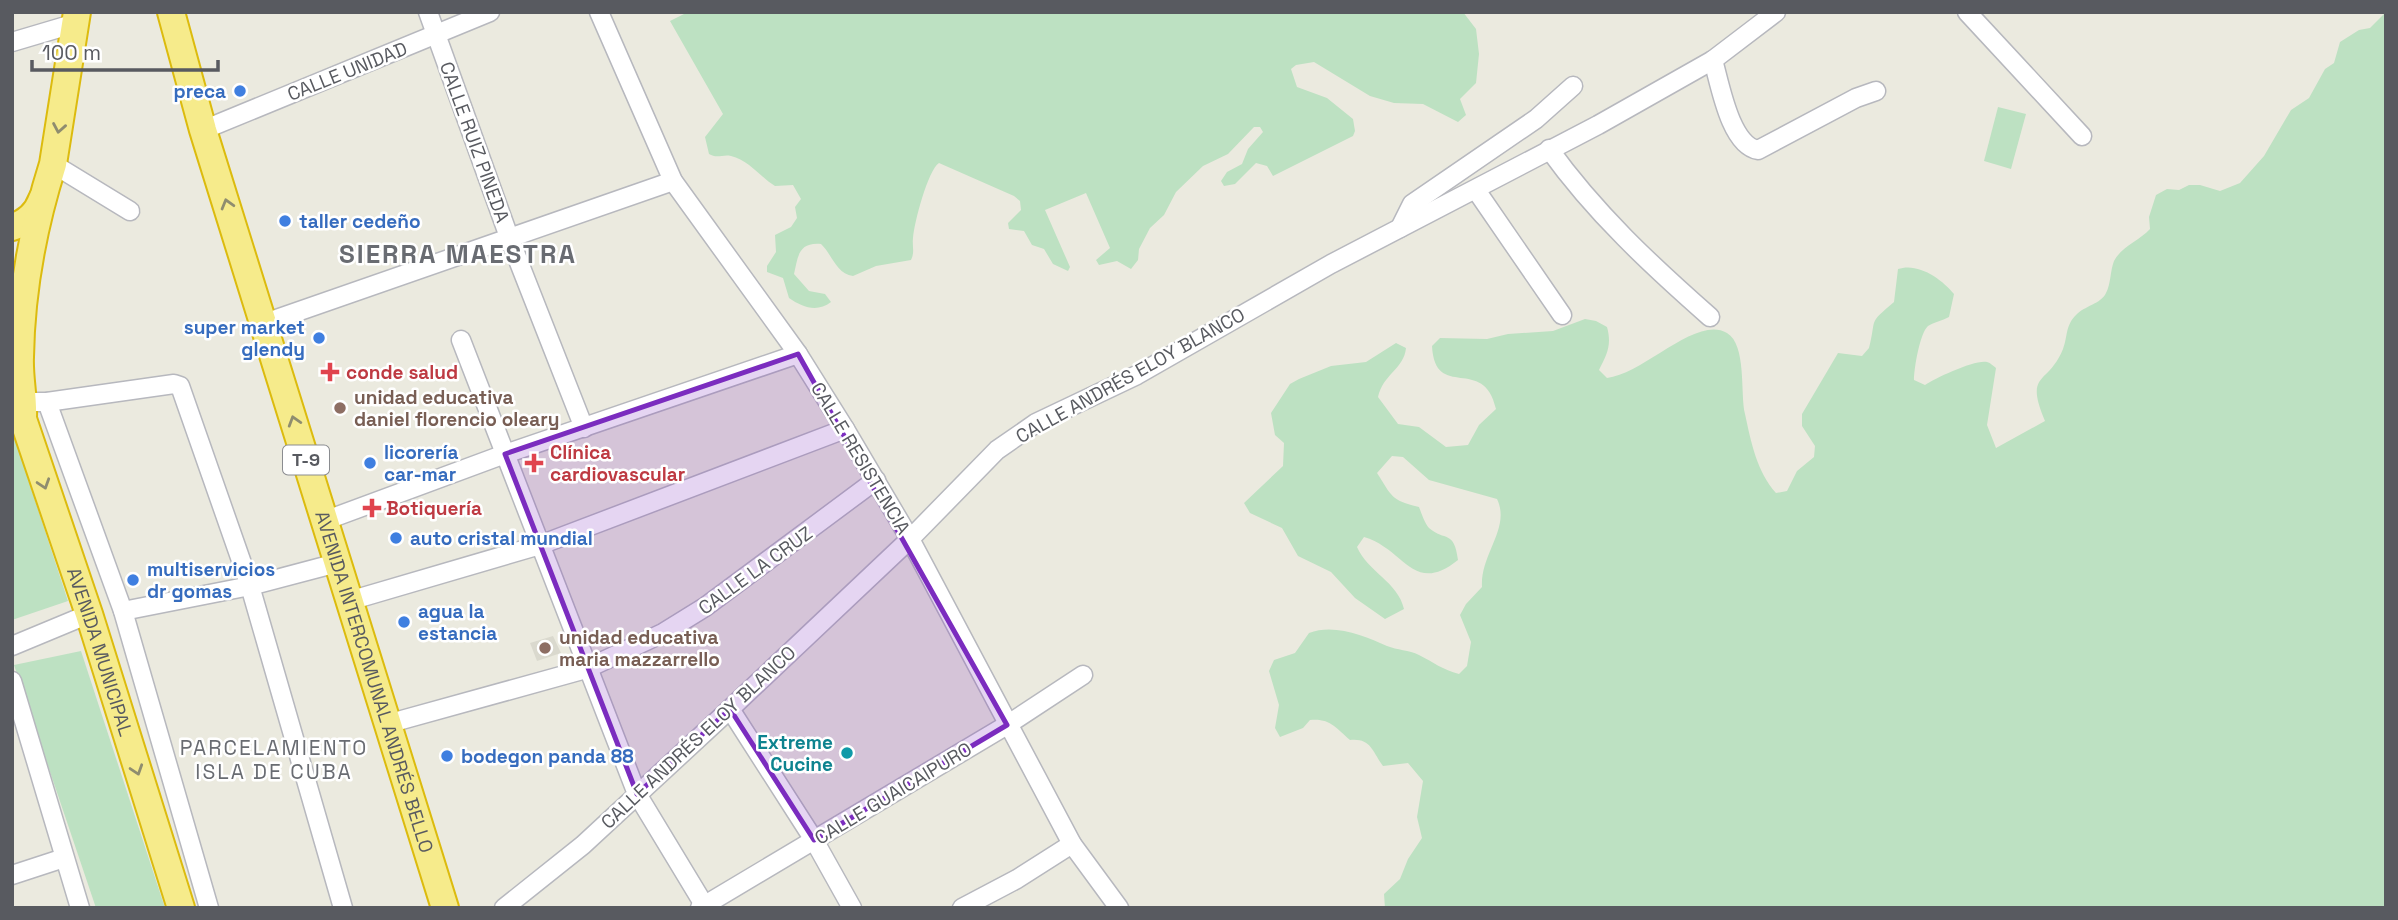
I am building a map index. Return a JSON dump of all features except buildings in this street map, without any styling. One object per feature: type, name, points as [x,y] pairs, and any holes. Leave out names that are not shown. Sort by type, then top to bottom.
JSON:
[{"type":"highway","name":"T-9","points":[[153,12],[168,40],[178,73],[203,130]]},
{"type":"highway","name":"AVENIDA INTERCOMUNAL ANDRÉS BELLO","points":[[170,12],[203,130],[445,908]]},
{"type":"highway","points":[[26,405],[20,360],[22,319],[66,92],[80,70],[85,36],[82,16]]},
{"type":"highway","points":[[12,227],[22,224],[38,208],[50,175]]},
{"type":"highway","name":"AVENIDA MUNICIPAL","points":[[26,405],[181,908]]},
{"type":"street","name":"CALLE RUIZ PINEDA","points":[[428,12],[509,237],[584,428]]},
{"type":"street","name":"CALLE UNIDAD","points":[[203,130],[490,12]]},
{"type":"street","name":"CALLE RESISTENCIA","points":[[599,12],[673,181],[798,354],[845,429],[910,539],[1072,844],[1119,908]]},
{"type":"street","name":"CALLE ANDRÉS ELOY BLANCO","points":[[503,908],[551,872],[730,709],[910,539],[997,450],[1037,424],[1137,375],[1331,264],[1476,190],[1713,60],[1776,12]]},
{"type":"street","points":[[1967,12],[2082,136]]},
{"type":"street","points":[[12,42],[82,16]]},
{"type":"street","points":[[1713,60],[1737,135],[1748,148],[1758,150],[1856,98],[1876,91]]},
{"type":"street","points":[[1400,228],[1412,204],[1536,119],[1573,86]]},
{"type":"street","points":[[1549,149],[1580,192],[1616,230],[1710,317]]},
{"type":"street","points":[[50,175],[130,211]]},
{"type":"street","points":[[265,323],[673,181]]},
{"type":"street","points":[[1476,190],[1562,315]]},
{"type":"street","points":[[461,340],[636,794],[704,907]]},
{"type":"street","points":[[324,521],[505,454],[798,354]]},
{"type":"street","points":[[209,908],[123,611],[26,405],[174,384],[180,386],[250,586],[343,908]]},
{"type":"street","points":[[349,601],[540,545],[845,429]]},
{"type":"street","name":"CALLE LA CRUZ","points":[[387,724],[586,669],[663,633],[705,607],[876,480]]},
{"type":"street","points":[[123,611],[250,586],[337,563]]},
{"type":"street","points":[[12,646],[89,614]]},
{"type":"street","name":"CALLE GUAICAIPURO","points":[[704,907],[1007,724],[1083,675]]},
{"type":"street","points":[[12,681],[80,908]]},
{"type":"street","points":[[730,709],[814,840],[852,908]]},
{"type":"street","points":[[962,908],[1017,879],[1072,844]]},
{"type":"street","points":[[12,875],[64,858]]},
{"type":"highlighted area","points":[[798,354],[1007,725],[814,840],[730,709],[637,794],[505,454]]},
{"type":"shaded area","name":"unidad educativa maria mazzarrello","points":[[553,636],[561,653],[537,661],[530,643]]},
{"type":"green space","points":[[688,12],[1463,12],[1476,29],[1479,54],[1476,83],[1460,99],[1466,115],[1458,122],[1423,104],[1394,103],[1370,96],[1314,62],[1296,65],[1291,69],[1297,87],[1327,98],[1353,119],[1353,136],[1273,176],[1267,166],[1256,163],[1235,184],[1224,186],[1221,181],[1227,172],[1242,164],[1248,149],[1263,132],[1260,127],[1254,127],[1228,154],[1203,166],[1176,192],[1164,215],[1150,228],[1139,249],[1138,260],[1131,269],[1117,261],[1099,265],[1096,260],[1110,248],[1086,193],[1045,210],[1070,267],[1068,271],[1053,264],[1044,249],[1032,245],[1024,231],[1009,229],[1008,223],[1021,210],[1020,201],[939,163],[930,176],[919,210],[911,260],[876,266],[853,276],[838,268],[821,244],[803,248],[794,274],[809,291],[825,294],[831,302],[815,308],[789,298],[783,278],[767,272],[767,266],[776,252],[775,235],[791,227],[797,218],[795,207],[801,199],[793,185],[775,186],[737,158],[709,154],[705,137],[723,114],[670,21]]},
{"type":"green space","points":[[2386,12],[2386,908],[1385,908],[1384,894],[1400,879],[1408,859],[1422,838],[1417,817],[1423,781],[1408,763],[1383,766],[1367,743],[1350,740],[1323,721],[1310,720],[1303,728],[1280,737],[1275,728],[1279,705],[1269,671],[1274,660],[1295,653],[1309,633],[1329,629],[1349,632],[1415,653],[1459,674],[1467,666],[1471,642],[1460,615],[1482,587],[1485,563],[1498,531],[1500,510],[1497,499],[1429,480],[1403,457],[1392,456],[1377,473],[1393,496],[1419,507],[1429,528],[1451,540],[1458,560],[1443,570],[1419,572],[1378,543],[1364,537],[1357,547],[1362,556],[1396,591],[1404,609],[1385,619],[1355,598],[1331,572],[1298,556],[1282,528],[1250,513],[1244,503],[1283,466],[1284,443],[1275,435],[1271,413],[1290,384],[1331,366],[1366,362],[1396,343],[1406,348],[1404,355],[1384,383],[1378,397],[1398,424],[1419,427],[1446,447],[1468,445],[1479,425],[1496,409],[1490,393],[1481,384],[1442,372],[1435,363],[1432,346],[1440,338],[1487,339],[1508,334],[1553,331],[1585,319],[1596,321],[1607,327],[1608,349],[1599,370],[1607,378],[1637,367],[1685,338],[1714,330],[1727,333],[1738,348],[1745,414],[1759,466],[1776,493],[1787,491],[1797,471],[1814,457],[1815,446],[1802,426],[1802,414],[1838,353],[1862,356],[1869,348],[1874,322],[1894,302],[1898,269],[1906,267],[1929,273],[1954,294],[1949,317],[1928,326],[1922,336],[1914,380],[1925,385],[1974,363],[1988,362],[1996,368],[1987,425],[1996,448],[2045,421],[2037,394],[2040,380],[2057,361],[2072,319],[2104,297],[2117,256],[2150,229],[2149,217],[2156,195],[2167,189],[2179,190],[2189,185],[2220,191],[2240,183],[2264,156],[2291,110],[2309,98],[2325,69],[2334,63],[2340,42],[2359,30],[2370,28]]},
{"type":"green space","points":[[1998,107],[2026,114],[2011,169],[1984,161]]},
{"type":"green space","points":[[12,430],[68,601],[12,620]]},
{"type":"green space","points":[[81,651],[165,908],[96,908],[14,665]]},
{"type":"place","name":"preca","points":[[240,91]]},
{"type":"place","name":"taller cedeño","points":[[285,221]]},
{"type":"place","name":"super market glendy","points":[[319,338]]},
{"type":"place","name":"conde salud","points":[[330,372]]},
{"type":"place","name":"unidad educativa daniel florencio oleary","points":[[340,408]]},
{"type":"place","name":"licorería car-mar","points":[[370,463]]},
{"type":"place","name":"Clínica cardiovascular","points":[[534,463]]},
{"type":"place","name":"Botiquería","points":[[372,508]]},
{"type":"place","name":"auto cristal mundial","points":[[396,538]]},
{"type":"place","name":"multiservicios dr gomas","points":[[133,580]]},
{"type":"place","name":"agua la estancia","points":[[404,622]]},
{"type":"place","name":"unidad educativa maria mazzarrello","points":[[545,648]]},
{"type":"place","name":"Extreme Cucine","points":[[847,753]]},
{"type":"place","name":"bodegon panda 88","points":[[447,756]]},
{"type":"district","name":"SIERRA MAESTRA","points":[[458,254]]},
{"type":"district","name":"PARCELAMIENTO ISLA DE CUBA","points":[[274,760]]}]
